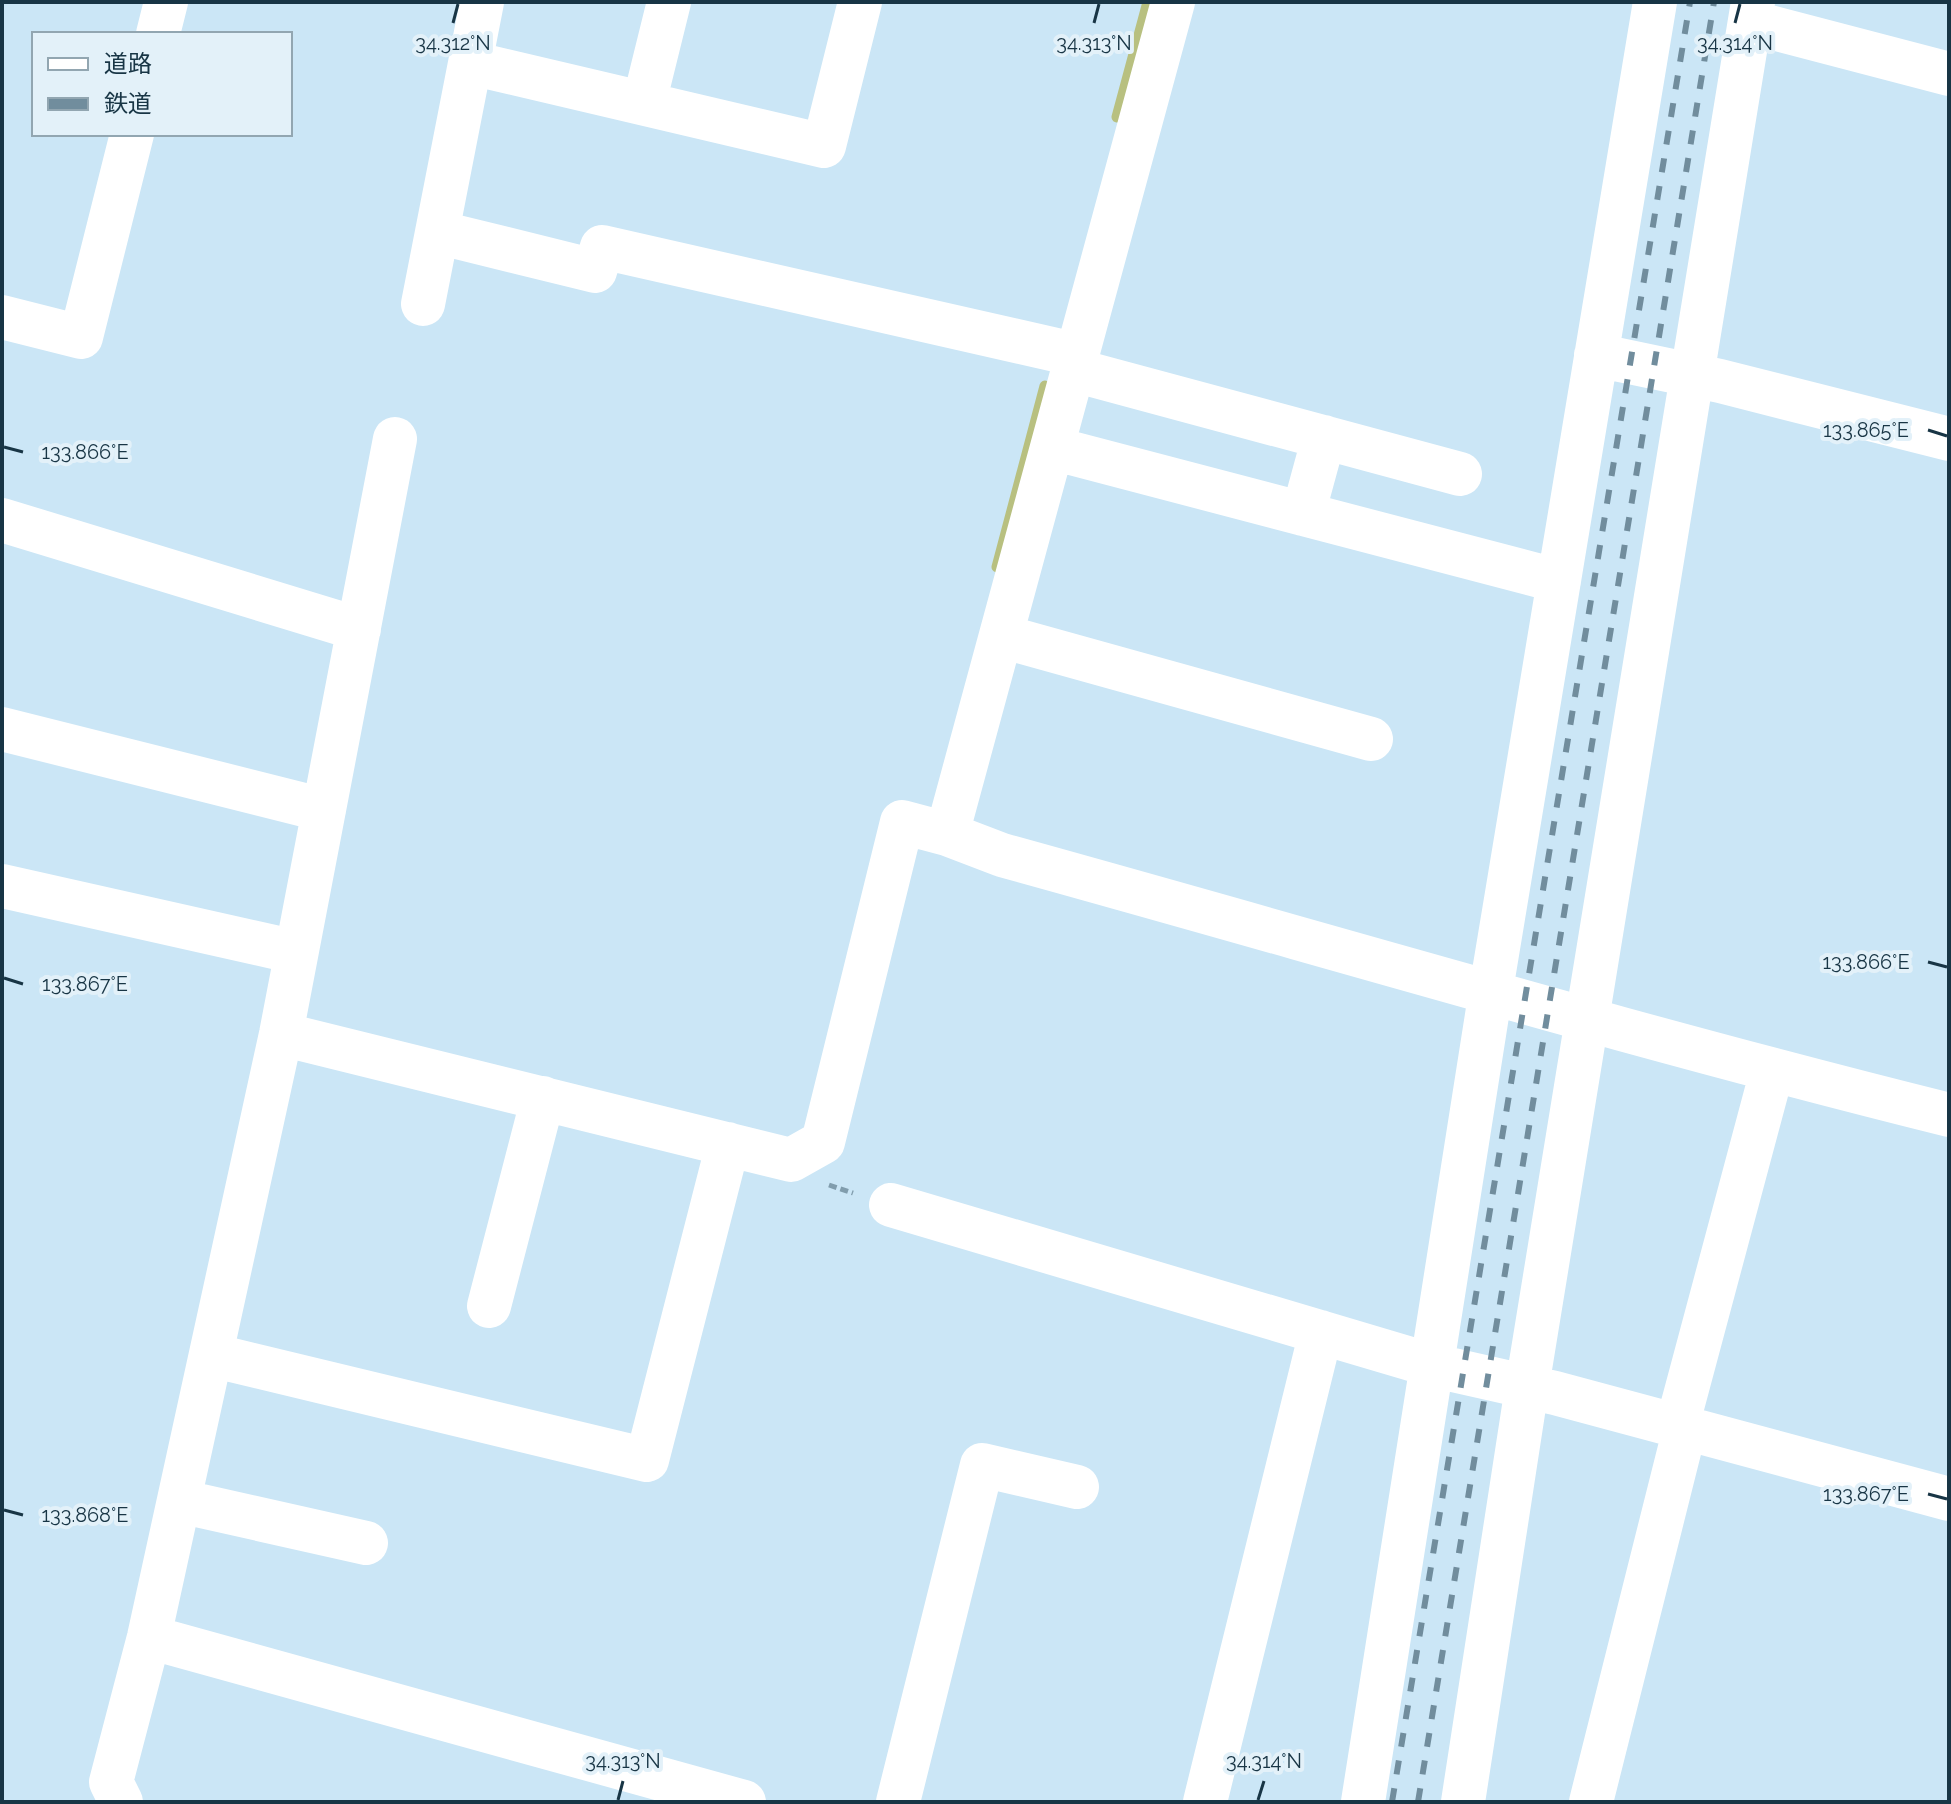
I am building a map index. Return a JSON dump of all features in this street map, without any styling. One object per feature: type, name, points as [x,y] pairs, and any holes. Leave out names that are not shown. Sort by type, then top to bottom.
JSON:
[{"type":"street","points":[[158,32],[166,2]]},
{"type":"street","points":[[423,304],[482,2]]},
{"type":"street","points":[[644,103],[669,2]]},
{"type":"street","points":[[471,63],[824,146],[860,2]]},
{"type":"street","points":[[947,834],[1173,2]]},
{"type":"street","points":[[1363,1802],[1491,990],[1655,2]]},
{"type":"street","points":[[1463,1802],[1527,1387],[1752,12],[1949,74]]},
{"type":"street","points":[[2,317],[81,337],[131,136]]},
{"type":"street","points":[[437,232],[595,271],[602,247],[1076,362],[1324,437],[1460,474]]},
{"type":"street","points":[[1596,355],[1692,375],[1949,439]]},
{"type":"street","points":[[1303,514],[1324,437]]},
{"type":"street","points":[[121,1802],[111,1782],[149,1637],[281,1034],[395,439]]},
{"type":"street","points":[[1052,448],[1559,581]]},
{"type":"street","points":[[2,520],[359,629]]},
{"type":"street","points":[[1001,636],[1371,739]]},
{"type":"street","points":[[2,729],[324,810]]},
{"type":"street","points":[[281,1034],[791,1160],[823,1142],[902,822],[947,834],[1002,855],[1772,1071],[1949,1115]]},
{"type":"street","points":[[2,886],[296,952]]},
{"type":"street","points":[[1591,1802],[1681,1427],[1772,1071]]},
{"type":"street","points":[[489,1306],[543,1098]]},
{"type":"street","points":[[211,1355],[647,1460],[728,1144]]},
{"type":"street","points":[[891,1205],[1431,1365],[1527,1387],[1949,1499]]},
{"type":"street","points":[[1205,1802],[1321,1332]]},
{"type":"street","points":[[898,1802],[982,1465],[1077,1487]]},
{"type":"street","points":[[179,1501],[366,1543]]},
{"type":"street","points":[[149,1637],[744,1802]]},
{"type":"path","points":[[808,1150],[827,1184],[891,1205]]},
{"type":"waterway","points":[[1117,117],[1148,2]]},
{"type":"waterway","points":[[997,567],[1045,386]]},
{"type":"railway","points":[[1392,1802],[1690,2]]},
{"type":"railway","points":[[1418,1802],[1714,2]]}]
